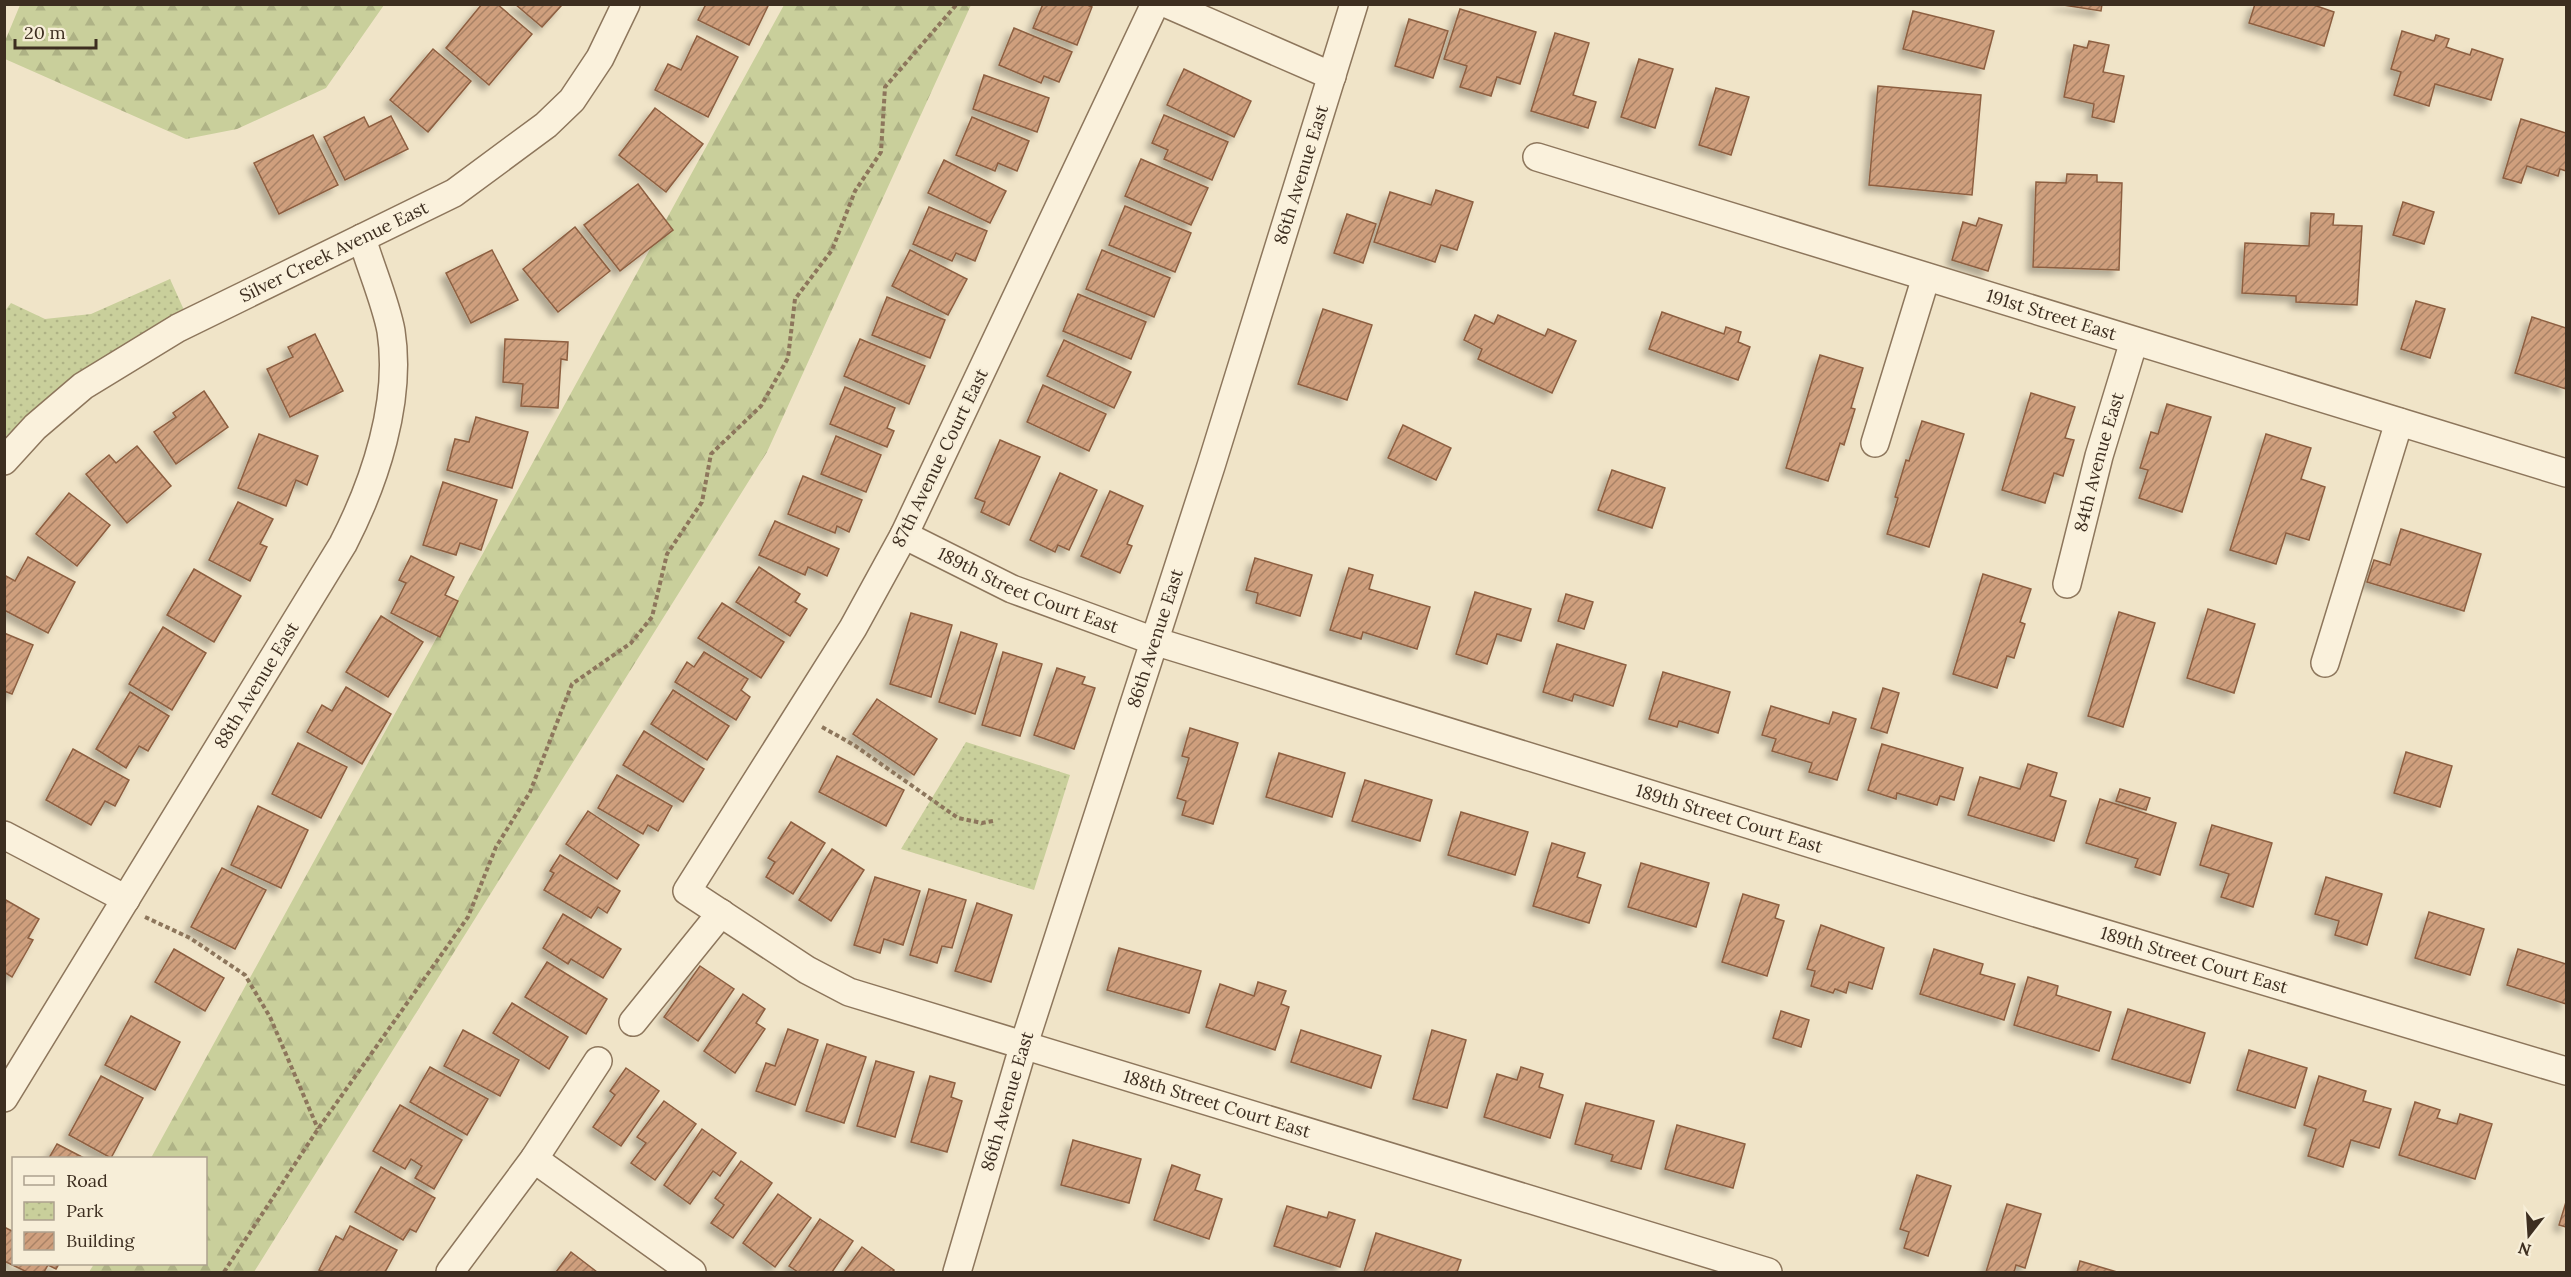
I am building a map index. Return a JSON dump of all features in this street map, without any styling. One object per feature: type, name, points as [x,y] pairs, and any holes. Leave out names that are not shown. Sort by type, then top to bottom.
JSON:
[{"type":"street","name":"Silver Creek Avenue East","points":[[4,461],[35,427],[83,386],[178,328],[454,193],[546,125],[573,100],[600,58],[627,4]]},
{"type":"street","name":"87th Avenue Court East","points":[[687,891],[871,599],[904,535],[1155,4]]},
{"type":"street","points":[[1167,4],[1332,76]]},
{"type":"street","name":"86th Avenue East","points":[[957,1272],[1024,1044],[1211,466],[1354,4]]},
{"type":"street","name":"191st Street East","points":[[1537,157],[2566,473]]},
{"type":"street","name":"88th Avenue East","points":[[4,1098],[344,544],[370,486],[393,389],[391,330],[362,238]]},
{"type":"street","points":[[1875,443],[1926,277]]},
{"type":"street","name":"84th Avenue East","points":[[2067,584],[2099,456],[2134,341]]},
{"type":"street","points":[[2325,663],[2399,422]]},
{"type":"street","name":"189th Street Court East","points":[[904,535],[1012,589],[1154,640],[2005,903],[2566,1071]]},
{"type":"street","points":[[4,835],[126,899]]},
{"type":"street","name":"188th Street Court East","points":[[687,891],[807,970],[849,992],[1768,1272]]},
{"type":"street","points":[[633,1022],[721,914]]},
{"type":"street","points":[[450,1272],[534,1159],[598,1061]]},
{"type":"street","points":[[534,1159],[692,1272]]},
{"type":"path","points":[[224,1272],[318,1129],[468,917],[496,847],[530,792],[573,684],[631,643],[652,617],[667,554],[702,502],[711,454],[761,406],[788,358],[795,299],[832,250],[855,191],[881,152],[885,87],[957,4]]},
{"type":"path","points":[[800,712],[832,734],[854,745],[958,818],[982,824],[993,821]]},
{"type":"path","points":[[126,899],[140,914],[190,938],[245,975],[270,1017],[318,1129]]},
{"type":"green space","points":[[20,4],[384,5],[326,88],[237,129],[186,139],[5,59],[5,41]]},
{"type":"green space","points":[[784,5],[971,5],[767,452],[254,1272],[89,1272],[93,1265],[207,1265],[207,1157],[152,1157]]},
{"type":"green space","points":[[170,279],[184,310],[61,389],[5,437],[5,311],[11,303],[45,319],[91,314]]},
{"type":"green space","points":[[966,742],[1070,775],[1034,890],[901,849]]},
{"type":"building","points":[[482,4],[497,4],[532,34],[489,85],[446,48]]},
{"type":"building","points":[[515,4],[559,4],[561,6],[542,27]]},
{"type":"building","points":[[706,4],[769,4],[749,45],[698,20]]},
{"type":"building","points":[[1043,4],[1085,4],[1092,7],[1077,45],[1033,28]]},
{"type":"building","points":[[2057,4],[2102,4],[2101,11]]},
{"type":"building","points":[[2255,4],[2311,4],[2334,12],[2324,46],[2249,23]]},
{"type":"building","points":[[1460,9],[1536,32],[1520,84],[1497,77],[1491,96],[1460,87],[1467,66],[1444,59]]},
{"type":"building","points":[[1913,11],[1994,31],[1984,69],[1903,49]]},
{"type":"building","points":[[1409,19],[1448,31],[1433,78],[1395,66]]},
{"type":"building","points":[[1014,28],[1072,52],[1059,82],[1044,76],[1041,83],[999,65]]},
{"type":"building","points":[[2402,31],[2434,41],[2436,35],[2449,39],[2446,47],[2470,55],[2472,49],[2503,59],[2491,100],[2435,84],[2429,106],[2394,95],[2401,72],[2391,69]]},
{"type":"building","points":[[1555,33],[1589,43],[1573,95],[1596,102],[1588,128],[1531,111]]},
{"type":"building","points":[[697,36],[738,57],[708,117],[655,90],[668,64],[681,70]]},
{"type":"building","points":[[2089,41],[2109,45],[2103,72],[2124,76],[2114,122],[2092,117],[2094,104],[2064,97],[2074,45],[2087,48]]},
{"type":"building","points":[[433,49],[471,81],[428,132],[390,100]]},
{"type":"building","points":[[1639,59],[1673,69],[1655,128],[1621,117]]},
{"type":"building","points":[[1184,69],[1251,101],[1234,137],[1167,105]]},
{"type":"building","points":[[984,75],[1049,98],[1037,132],[973,109]]},
{"type":"building","points":[[1878,86],[1981,95],[1972,195],[1869,185]]},
{"type":"building","points":[[1716,88],[1749,97],[1731,155],[1699,145]]},
{"type":"building","points":[[655,108],[703,144],[666,192],[619,155]]},
{"type":"building","points":[[1164,115],[1228,142],[1212,180],[1164,159],[1168,150],[1152,143]]},
{"type":"building","points":[[391,116],[408,149],[345,180],[324,137],[364,117],[369,127]]},
{"type":"building","points":[[972,117],[1029,141],[1017,171],[998,163],[995,171],[956,155]]},
{"type":"building","points":[[2521,119],[2566,133],[2566,171],[2560,169],[2558,176],[2527,166],[2521,183],[2503,178]]},
{"type":"building","points":[[313,135],[338,185],[279,214],[254,163]]},
{"type":"building","points":[[1141,159],[1208,188],[1191,225],[1125,196]]},
{"type":"building","points":[[944,160],[1006,191],[990,223],[928,193]]},
{"type":"building","points":[[2067,174],[2097,175],[2097,182],[2122,183],[2119,270],[2033,267],[2036,182],[2066,183]]},
{"type":"building","points":[[638,184],[673,230],[620,271],[584,225]]},
{"type":"building","points":[[1436,190],[1473,202],[1457,250],[1441,245],[1435,262],[1374,242],[1390,192],[1431,205]]},
{"type":"building","points":[[2403,202],[2434,212],[2424,244],[2393,235]]},
{"type":"building","points":[[1125,206],[1191,233],[1175,272],[1109,245]]},
{"type":"building","points":[[929,207],[987,231],[975,261],[956,253],[952,261],[913,244]]},
{"type":"building","points":[[2311,213],[2334,214],[2333,225],[2362,226],[2357,305],[2296,302],[2296,296],[2242,293],[2245,243],[2309,246]]},
{"type":"building","points":[[1347,214],[1376,224],[1363,263],[1334,253]]},
{"type":"building","points":[[1979,218],[2002,225],[1988,271],[1952,260],[1963,222],[1976,226]]},
{"type":"building","points":[[575,227],[610,271],[558,312],[523,269]]},
{"type":"building","points":[[492,250],[518,300],[471,323],[446,273]]},
{"type":"building","points":[[910,250],[967,279],[948,315],[892,286]]},
{"type":"building","points":[[1102,250],[1170,278],[1154,317],[1086,289]]},
{"type":"building","points":[[1078,294],[1146,322],[1131,359],[1063,331]]},
{"type":"building","points":[[887,297],[945,320],[930,358],[872,335]]},
{"type":"building","points":[[2416,301],[2445,309],[2430,358],[2401,349]]},
{"type":"building","points":[[1323,309],[1372,325],[1347,400],[1298,384]]},
{"type":"building","points":[[1662,312],[1724,334],[1726,327],[1741,332],[1738,342],[1750,347],[1738,380],[1649,349]]},
{"type":"building","points":[[1475,315],[1494,324],[1498,315],[1545,336],[1548,329],[1576,341],[1552,393],[1478,359],[1482,349],[1464,340]]},
{"type":"building","points":[[2532,317],[2566,328],[2566,389],[2515,373]]},
{"type":"building","points":[[315,334],[343,391],[290,417],[267,369],[293,357],[288,347]]},
{"type":"building","points":[[505,339],[568,342],[567,360],[561,359],[558,408],[521,406],[523,384],[503,382]]},
{"type":"building","points":[[860,339],[925,366],[909,404],[844,376]]},
{"type":"building","points":[[1064,340],[1131,372],[1114,408],[1047,376]]},
{"type":"building","points":[[1820,355],[1863,368],[1851,408],[1855,409],[1844,445],[1840,443],[1828,481],[1786,468]]},
{"type":"building","points":[[1043,385],[1106,414],[1089,451],[1027,422]]},
{"type":"building","points":[[845,387],[895,408],[887,428],[894,431],[887,447],[830,424]]},
{"type":"building","points":[[204,391],[228,427],[176,464],[154,432],[176,417],[173,413]]},
{"type":"building","points":[[2031,393],[2075,407],[2065,438],[2074,440],[2063,476],[2054,473],[2045,503],[2002,490]]},
{"type":"building","points":[[2167,404],[2211,417],[2182,512],[2139,498],[2148,470],[2140,468],[2151,432],[2158,434]]},
{"type":"building","points":[[476,417],[528,432],[512,488],[447,470],[455,439],[469,442]]},
{"type":"building","points":[[1922,421],[1964,434],[1929,547],[1887,534],[1906,460],[1909,461]]},
{"type":"building","points":[[1403,425],[1451,448],[1436,480],[1388,458]]},
{"type":"building","points":[[259,434],[318,456],[307,485],[296,480],[286,506],[238,488]]},
{"type":"building","points":[[2266,434],[2311,448],[2301,479],[2325,487],[2309,540],[2286,533],[2276,564],[2230,550]]},
{"type":"building","points":[[836,436],[881,455],[866,492],[821,474]]},
{"type":"building","points":[[1000,440],[1040,457],[1009,525],[981,512],[985,502],[975,498]]},
{"type":"building","points":[[137,446],[171,486],[127,523],[86,474],[109,455],[116,463]]},
{"type":"building","points":[[1612,470],[1665,488],[1652,528],[1598,510]]},
{"type":"building","points":[[1060,473],[1097,490],[1069,550],[1058,545],[1055,552],[1030,540]]},
{"type":"building","points":[[803,476],[862,500],[849,532],[837,526],[835,533],[788,514]]},
{"type":"building","points":[[443,482],[497,500],[481,550],[460,543],[456,555],[423,545]]},
{"type":"building","points":[[1110,491],[1143,506],[1127,544],[1132,546],[1120,573],[1081,556]]},
{"type":"building","points":[[69,493],[110,525],[77,566],[36,534]]},
{"type":"building","points":[[238,502],[273,519],[260,544],[267,547],[250,581],[209,560]]},
{"type":"building","points":[[775,521],[839,549],[827,576],[808,567],[805,575],[759,555]]},
{"type":"building","points":[[2401,529],[2481,554],[2464,611],[2367,582],[2374,560],[2390,565]]},
{"type":"building","points":[[411,556],[454,577],[445,595],[458,601],[440,637],[391,613],[406,583],[399,580]]},
{"type":"building","points":[[28,557],[75,582],[48,633],[4,610],[4,579],[6,576],[15,581]]},
{"type":"building","points":[[1255,558],[1312,575],[1300,616],[1256,603],[1258,593],[1246,590]]},
{"type":"building","points":[[759,567],[800,594],[795,602],[807,609],[790,636],[736,602]]},
{"type":"building","points":[[1349,568],[1373,575],[1369,589],[1430,607],[1417,649],[1363,632],[1361,639],[1330,630]]},
{"type":"building","points":[[194,569],[241,596],[214,642],[167,615]]},
{"type":"building","points":[[1983,574],[2031,589],[2020,622],[2025,624],[2014,658],[2007,656],[1997,688],[1953,674]]},
{"type":"building","points":[[1475,592],[1531,609],[1521,641],[1497,634],[1487,664],[1456,654]]},
{"type":"building","points":[[1566,594],[1593,602],[1584,629],[1558,621]]},
{"type":"building","points":[[722,603],[784,642],[761,678],[698,638]]},
{"type":"building","points":[[2208,609],[2255,624],[2234,693],[2187,678]]},
{"type":"building","points":[[2119,612],[2155,623],[2123,727],[2088,716]]},
{"type":"building","points":[[911,613],[952,625],[931,697],[890,684]]},
{"type":"building","points":[[381,616],[423,642],[388,697],[346,672]]},
{"type":"building","points":[[163,627],[206,653],[172,710],[129,684]]},
{"type":"building","points":[[961,632],[997,644],[975,714],[939,702]]},
{"type":"building","points":[[4,633],[33,645],[12,694],[4,691]]},
{"type":"building","points":[[1557,644],[1626,665],[1613,706],[1574,694],[1572,701],[1543,692]]},
{"type":"building","points":[[704,652],[748,679],[741,690],[750,697],[736,720],[675,682],[687,662],[694,667]]},
{"type":"building","points":[[1003,652],[1042,664],[1020,736],[982,725]]},
{"type":"building","points":[[1057,668],[1085,677],[1082,684],[1095,688],[1074,749],[1034,735]]},
{"type":"building","points":[[1663,672],[1730,692],[1718,733],[1679,721],[1677,727],[1649,719]]},
{"type":"building","points":[[346,687],[391,714],[362,764],[307,732],[322,705],[332,711]]},
{"type":"building","points":[[1883,688],[1899,693],[1887,733],[1871,728]]},
{"type":"building","points":[[673,690],[729,726],[707,760],[651,724]]},
{"type":"building","points":[[130,692],[169,716],[148,751],[139,746],[126,768],[96,749]]},
{"type":"building","points":[[877,699],[937,739],[914,775],[853,734]]},
{"type":"building","points":[[1771,706],[1829,724],[1833,712],[1856,719],[1837,780],[1809,772],[1812,763],[1772,751],[1776,739],[1762,735]]},
{"type":"building","points":[[1190,728],[1238,743],[1213,824],[1182,815],[1186,801],[1177,798],[1189,758],[1182,756]]},
{"type":"building","points":[[644,731],[704,769],[683,802],[623,765]]},
{"type":"building","points":[[298,743],[347,767],[321,818],[272,794]]},
{"type":"building","points":[[1882,744],[1963,768],[1954,800],[1940,796],[1937,805],[1897,793],[1896,799],[1868,790]]},
{"type":"building","points":[[73,749],[129,780],[115,806],[105,801],[91,825],[46,800]]},
{"type":"building","points":[[2406,752],[2452,766],[2440,807],[2394,793]]},
{"type":"building","points":[[1279,753],[1345,773],[1332,817],[1266,797]]},
{"type":"building","points":[[837,756],[904,790],[886,826],[819,792]]},
{"type":"building","points":[[2028,764],[2057,773],[2050,796],[2066,801],[2054,841],[1968,815],[1980,777],[2020,789]]},
{"type":"building","points":[[617,775],[672,806],[658,831],[648,825],[643,834],[598,808]]},
{"type":"building","points":[[1365,780],[1432,800],[1420,841],[1352,821]]},
{"type":"building","points":[[2120,789],[2150,798],[2146,810],[2116,801]]},
{"type":"building","points":[[2100,799],[2176,823],[2160,875],[2135,867],[2138,859],[2086,843]]},
{"type":"building","points":[[258,806],[308,830],[281,888],[231,865]]},
{"type":"building","points":[[588,811],[639,845],[617,879],[566,844]]},
{"type":"building","points":[[1461,812],[1528,832],[1515,875],[1448,855]]},
{"type":"building","points":[[791,822],[825,843],[793,894],[766,877],[775,862],[768,858]]},
{"type":"building","points":[[2212,825],[2272,843],[2253,907],[2221,897],[2229,874],[2200,865]]},
{"type":"building","points":[[1552,843],[1585,853],[1577,877],[1601,885],[1589,923],[1533,906]]},
{"type":"building","points":[[832,849],[864,870],[831,921],[799,900]]},
{"type":"building","points":[[560,855],[620,891],[607,913],[598,907],[591,918],[544,890],[554,873],[550,871]]},
{"type":"building","points":[[1641,863],[1709,883],[1696,927],[1628,907]]},
{"type":"building","points":[[222,868],[266,890],[235,949],[191,927]]},
{"type":"building","points":[[875,877],[920,891],[903,945],[884,939],[880,953],[854,945]]},
{"type":"building","points":[[2326,877],[2382,894],[2367,945],[2335,935],[2339,921],[2315,914]]},
{"type":"building","points":[[929,889],[966,900],[952,948],[942,946],[937,963],[910,955]]},
{"type":"building","points":[[1743,894],[1779,905],[1775,918],[1784,921],[1767,976],[1722,962]]},
{"type":"building","points":[[4,899],[39,919],[28,938],[33,940],[12,977],[4,972]]},
{"type":"building","points":[[977,903],[1012,915],[991,982],[955,971]]},
{"type":"building","points":[[2429,912],[2484,929],[2470,975],[2415,958]]},
{"type":"building","points":[[563,914],[621,949],[603,978],[571,959],[568,964],[543,948]]},
{"type":"building","points":[[1821,925],[1884,948],[1872,989],[1849,982],[1846,993],[1835,989],[1833,993],[1811,986],[1815,971],[1807,969]]},
{"type":"building","points":[[1119,948],[1201,971],[1189,1013],[1107,990]]},
{"type":"building","points":[[174,949],[224,978],[205,1011],[155,982]]},
{"type":"building","points":[[1934,949],[1983,964],[1980,974],[2015,984],[2004,1020],[1920,994]]},
{"type":"building","points":[[2518,949],[2566,964],[2566,1004],[2507,985]]},
{"type":"building","points":[[547,962],[607,999],[586,1034],[525,997]]},
{"type":"building","points":[[700,966],[734,989],[698,1041],[664,1017]]},
{"type":"building","points":[[2028,977],[2058,986],[2056,995],[2111,1012],[2099,1051],[2014,1025]]},
{"type":"building","points":[[1258,982],[1286,991],[1281,1004],[1289,1007],[1275,1050],[1206,1027],[1220,984],[1254,996]]},
{"type":"building","points":[[743,994],[765,1009],[756,1023],[765,1029],[735,1073],[704,1051]]},
{"type":"building","points":[[512,1003],[568,1037],[549,1069],[493,1033]]},
{"type":"building","points":[[2128,1009],[2205,1033],[2190,1083],[2112,1059]]},
{"type":"building","points":[[1781,1011],[1809,1020],[1801,1047],[1773,1038]]},
{"type":"building","points":[[131,1016],[180,1042],[155,1090],[105,1065]]},
{"type":"building","points":[[788,1029],[818,1040],[795,1105],[756,1091],[766,1063],[775,1066]]},
{"type":"building","points":[[463,1030],[519,1060],[500,1096],[444,1066]]},
{"type":"building","points":[[1301,1030],[1381,1056],[1371,1088],[1291,1062]]},
{"type":"building","points":[[1432,1030],[1466,1040],[1447,1108],[1413,1099]]},
{"type":"building","points":[[827,1044],[866,1057],[844,1123],[806,1111]]},
{"type":"building","points":[[2249,1050],[2307,1068],[2295,1108],[2237,1090]]},
{"type":"building","points":[[876,1061],[914,1072],[895,1137],[857,1126]]},
{"type":"building","points":[[430,1067],[488,1099],[467,1135],[410,1102]]},
{"type":"building","points":[[1521,1067],[1543,1074],[1539,1087],[1563,1095],[1550,1138],[1484,1117],[1497,1074],[1517,1080]]},
{"type":"building","points":[[626,1068],[659,1091],[621,1146],[593,1127],[615,1095],[610,1091]]},
{"type":"building","points":[[101,1076],[143,1098],[112,1157],[69,1135]]},
{"type":"building","points":[[930,1076],[955,1083],[951,1097],[962,1101],[947,1152],[911,1142]]},
{"type":"building","points":[[2319,1076],[2366,1091],[2363,1101],[2391,1109],[2379,1148],[2351,1140],[2343,1167],[2308,1156],[2316,1129],[2304,1125]]},
{"type":"building","points":[[664,1101],[696,1124],[655,1180],[631,1163],[646,1143],[637,1137]]},
{"type":"building","points":[[2415,1102],[2440,1110],[2437,1118],[2457,1124],[2460,1114],[2492,1124],[2475,1179],[2399,1155]]},
{"type":"building","points":[[1586,1103],[1654,1121],[1641,1169],[1611,1161],[1613,1155],[1575,1144]]},
{"type":"building","points":[[400,1105],[462,1140],[434,1189],[415,1178],[422,1166],[411,1159],[405,1169],[373,1151]]},
{"type":"building","points":[[1677,1125],[1745,1144],[1733,1188],[1665,1169]]},
{"type":"building","points":[[702,1129],[736,1153],[720,1176],[713,1171],[690,1204],[664,1185]]},
{"type":"building","points":[[1073,1140],[1141,1159],[1129,1203],[1061,1185]]},
{"type":"building","points":[[57,1144],[82,1157],[50,1157]]},
{"type":"building","points":[[741,1161],[772,1183],[733,1238],[711,1223],[724,1205],[715,1198]]},
{"type":"building","points":[[1172,1165],[1200,1175],[1195,1190],[1222,1199],[1209,1239],[1154,1220]]},
{"type":"building","points":[[381,1167],[435,1198],[416,1232],[410,1229],[403,1240],[355,1212]]},
{"type":"building","points":[[1917,1175],[1951,1186],[1928,1256],[1904,1248],[1909,1232],[1900,1229]]},
{"type":"building","points":[[778,1194],[811,1218],[775,1267],[743,1243]]},
{"type":"building","points":[[2566,1202],[2566,1227],[2559,1225]]},
{"type":"building","points":[[2007,1204],[2041,1214],[2025,1268],[2016,1265],[2014,1272],[1986,1272]]},
{"type":"building","points":[[1287,1206],[1327,1218],[1329,1212],[1355,1220],[1340,1267],[1274,1246]]},
{"type":"building","points":[[820,1219],[853,1241],[832,1272],[798,1272],[789,1266]]},
{"type":"building","points":[[350,1226],[397,1250],[385,1272],[324,1272],[319,1270],[336,1236],[343,1240]]},
{"type":"building","points":[[4,1227],[12,1231],[12,1265],[4,1261]]},
{"type":"building","points":[[1376,1233],[1461,1260],[1457,1272],[1364,1272]]},
{"type":"building","points":[[862,1247],[894,1270],[892,1272],[844,1272]]},
{"type":"building","points":[[571,1252],[597,1272],[556,1272]]},
{"type":"building","points":[[2080,1261],[2117,1272],[2077,1272]]},
{"type":"building","points":[[12,1265],[48,1265],[44,1272],[27,1272]]}]
